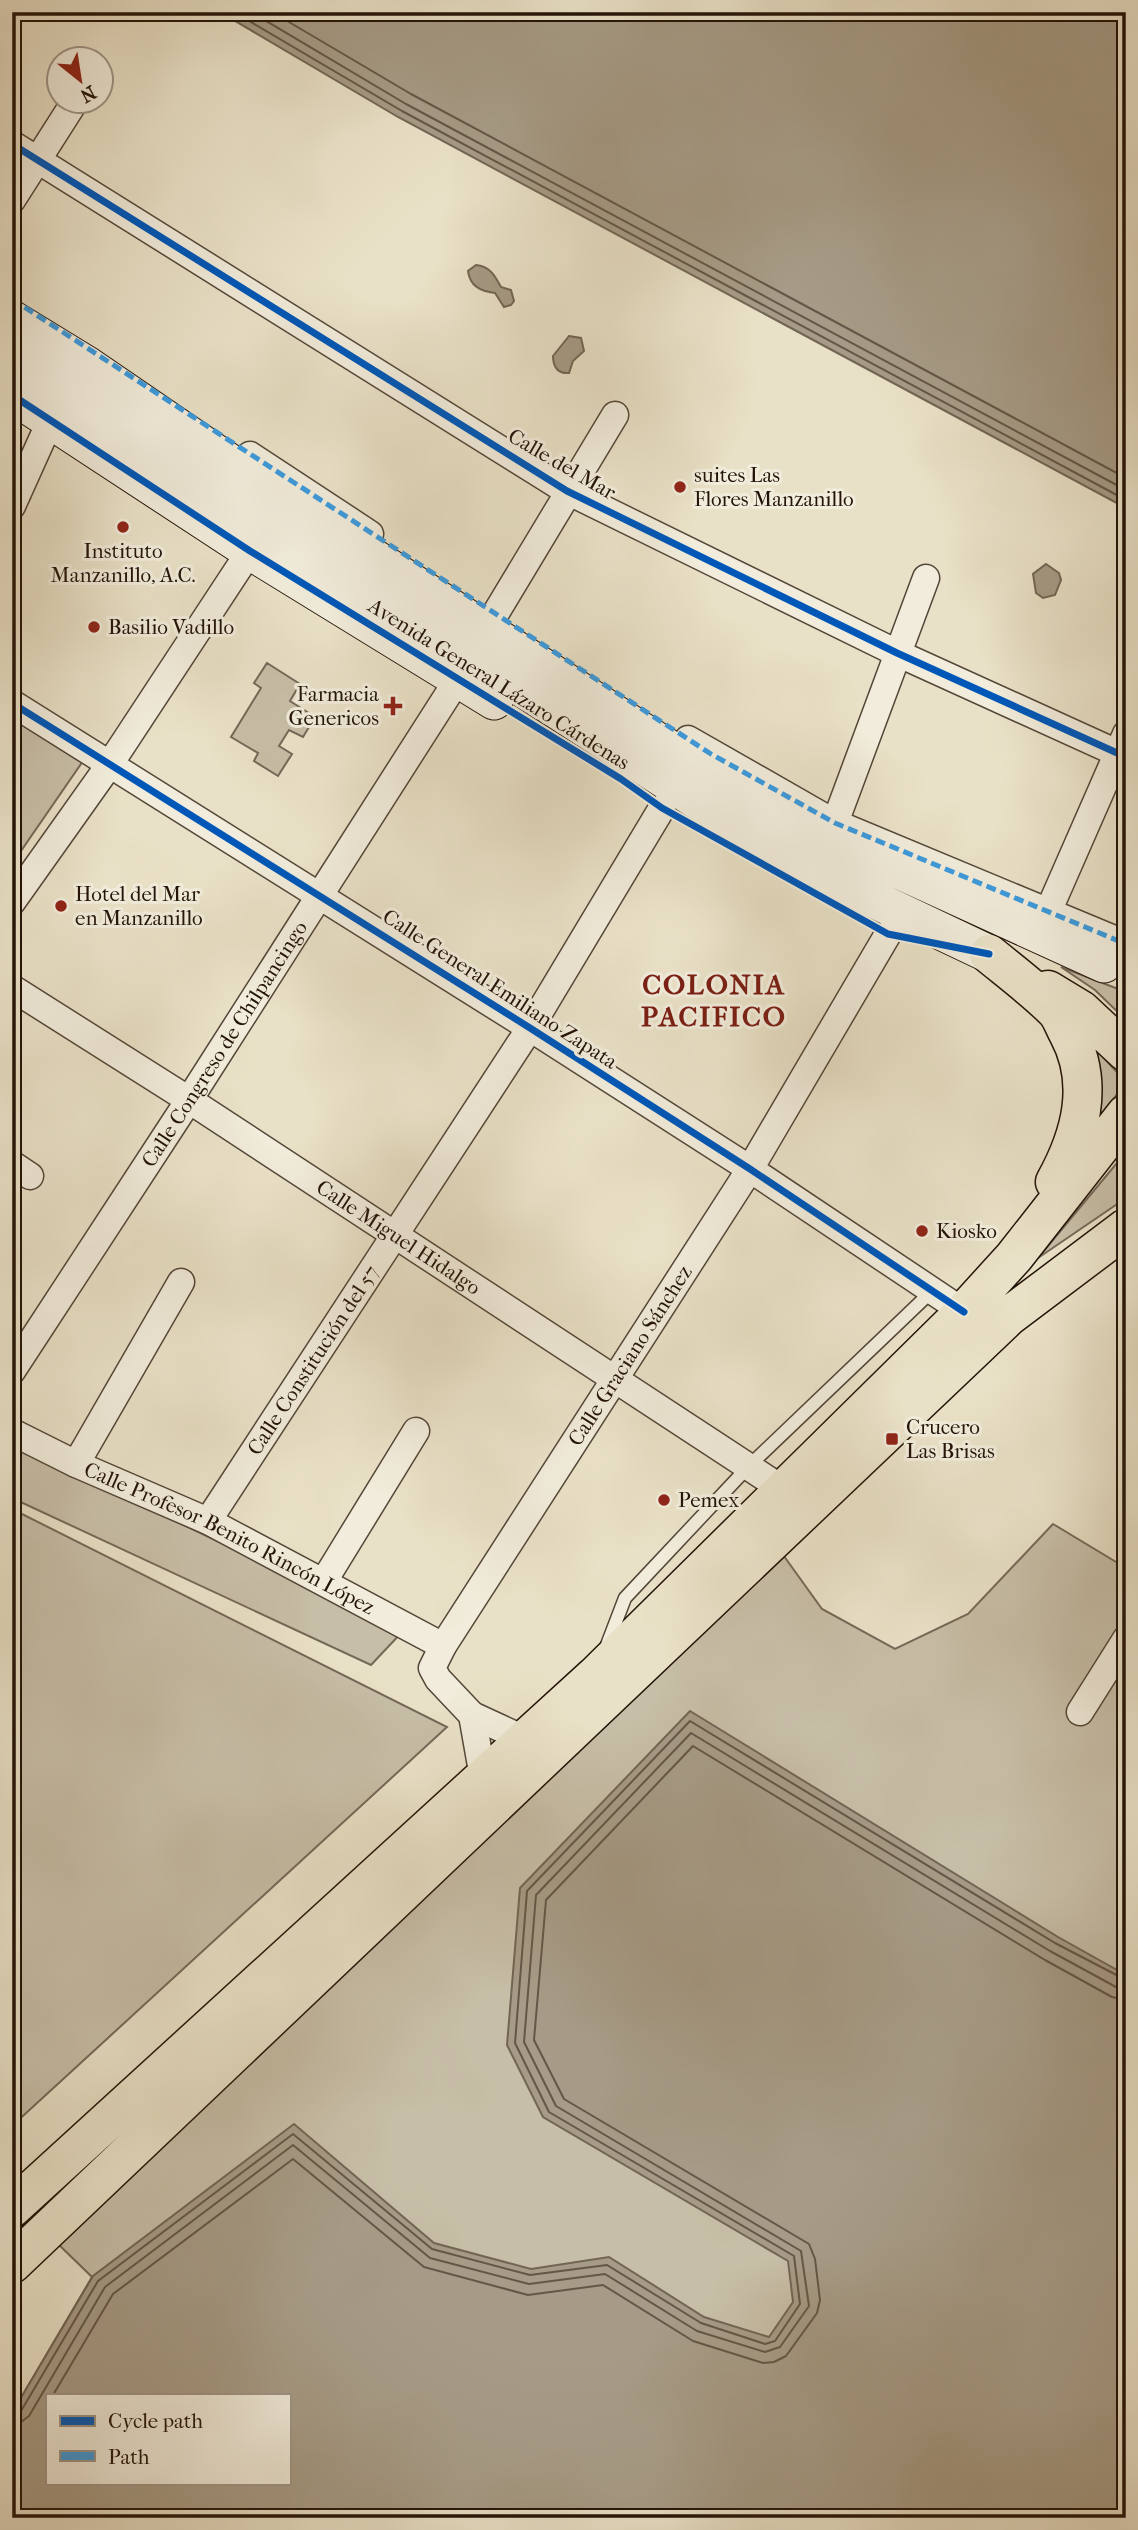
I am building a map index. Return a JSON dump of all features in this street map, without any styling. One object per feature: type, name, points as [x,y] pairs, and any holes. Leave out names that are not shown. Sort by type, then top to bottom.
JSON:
[{"type":"main road","points":[[989,954],[1081,1010],[1126,1052]]},
{"type":"main road","points":[[989,954],[1057,1012],[1078,1051],[1084,1079],[1083,1106],[1074,1140],[1014,1257]]},
{"type":"main road","points":[[12,2208],[596,1675],[964,1312],[1014,1257],[1126,1114]]},
{"type":"main road","points":[[12,2264],[1009,1316],[1126,1227]]},
{"type":"street","points":[[12,201],[66,116]]},
{"type":"street","name":"Calle del Mar","points":[[12,144],[567,491],[897,653],[1123,748]]},
{"type":"street","points":[[12,299],[490,623],[615,415]]},
{"type":"street","name":"Avenida General Lázaro Cárdenas","points":[[12,319],[67,392],[250,551],[458,678],[662,808],[888,934],[989,954]]},
{"type":"street","name":"Avenida General Lázaro Cárdenas","points":[[12,358],[738,827],[852,889],[989,954]]},
{"type":"street","points":[[12,506],[67,392]]},
{"type":"street","name":"Avenida General Lázaro Cárdenas","points":[[12,395],[67,392],[283,499],[490,623],[699,768],[780,816],[832,831],[1044,922],[1118,960]]},
{"type":"street","points":[[12,902],[110,764],[250,551]]},
{"type":"street","points":[[832,831],[926,578]]},
{"type":"street","name":"Calle Congreso de Chilpancingo","points":[[12,1370],[189,1100],[458,678]]},
{"type":"street","name":"Calle General Emiliano Zapata","points":[[12,703],[530,1028],[750,1169],[964,1312]]},
{"type":"street","points":[[1044,922],[1123,748]]},
{"type":"street","name":"Calle Constitución del 57","points":[[208,1521],[530,1028],[662,808]]},
{"type":"street","name":"Avenida General Lázaro Cárdenas","points":[[852,889],[897,895],[1118,960]]},
{"type":"street","name":"Calle Graciano Sánchez","points":[[472,1715],[438,1679],[432,1668],[443,1646],[750,1169],[888,934]]},
{"type":"street","name":"Calle Miguel Hidalgo","points":[[12,988],[189,1100],[784,1490]]},
{"type":"street","points":[[76,1464],[181,1282]]},
{"type":"street","points":[[324,1581],[416,1431]]},
{"type":"street","name":"Calle Profesor Benito Rincón López","points":[[12,1432],[76,1464],[208,1521],[443,1646]]},
{"type":"street","points":[[1080,1712],[1126,1639]]},
{"type":"street","points":[[472,1715],[526,1740]]},
{"type":"street","points":[[472,1715],[483,1777]]},
{"type":"lane","points":[[596,1675],[625,1598],[749,1466],[931,1292]]},
{"type":"shaded area","points":[[267,663],[300,684],[290,701],[315,717],[303,737],[289,730],[279,746],[292,754],[278,776],[254,761],[258,753],[231,737],[261,688],[254,683]]},
{"type":"shaded area","points":[[12,718],[83,761],[12,864]]},
{"type":"shaded area","points":[[1061,967],[1126,992],[1126,1020],[1095,990]]},
{"type":"shaded area","points":[[1091,1044],[1126,1082],[1100,1117],[1101,1087]]},
{"type":"shaded area","points":[[1126,1152],[1126,1198],[1038,1258]]},
{"type":"shaded area","points":[[12,1442],[403,1631],[371,1665],[12,1498]]},
{"type":"shaded area","points":[[12,1509],[447,1727],[12,2126]]},
{"type":"shaded area","points":[[1053,1524],[1126,1568],[1126,2518],[12,2518],[12,2413],[92,2277],[56,2242],[781,1552],[822,1609],[895,1649],[968,1614]]},
{"type":"water","points":[[220,12],[1126,12],[1126,508],[398,117]]},
{"type":"water","points":[[476,265],[494,275],[501,287],[511,290],[514,301],[511,305],[504,307],[495,293],[473,284],[468,271]]},
{"type":"water","points":[[569,336],[581,338],[584,351],[573,361],[569,373],[565,373],[557,369],[553,356]]},
{"type":"water","points":[[1046,564],[1059,573],[1061,580],[1055,595],[1043,598],[1036,593],[1033,574]]},
{"type":"water","points":[[690,1711],[1058,1937],[1126,1975],[1126,2518],[12,2518],[12,2413],[93,2276],[294,2124],[434,2243],[531,2269],[609,2257],[704,2317],[769,2337],[793,2302],[788,2261],[543,2117],[507,2045],[520,1888]]},
{"type":"marked path","points":[[12,299],[711,754],[835,823],[1126,944]]},
{"type":"cycle path","points":[[12,144],[567,491],[897,653],[1126,757]]},
{"type":"cycle path","points":[[12,395],[250,551],[621,779],[662,808],[888,934],[989,954]]},
{"type":"cycle path","points":[[12,703],[530,1028],[750,1169],[964,1312]]},
{"type":"place","name":"suites Las Flores Manzanillo","points":[[680,487]]},
{"type":"place","name":"Instituto Manzanillo, A.C.","points":[[123,527]]},
{"type":"place","name":"Basilio Vadillo","points":[[94,627]]},
{"type":"place","name":"Farmacia Genericos","points":[[393,706]]},
{"type":"place","name":"Hotel del Mar en Manzanillo","points":[[61,906]]},
{"type":"place","name":"Kiosko","points":[[922,1231]]},
{"type":"place","name":"Crucero Las Brisas","points":[[892,1439]]},
{"type":"place","name":"Pemex","points":[[664,1500]]},
{"type":"district","name":"COLONIA PACIFICO","points":[[714,1000]]}]
